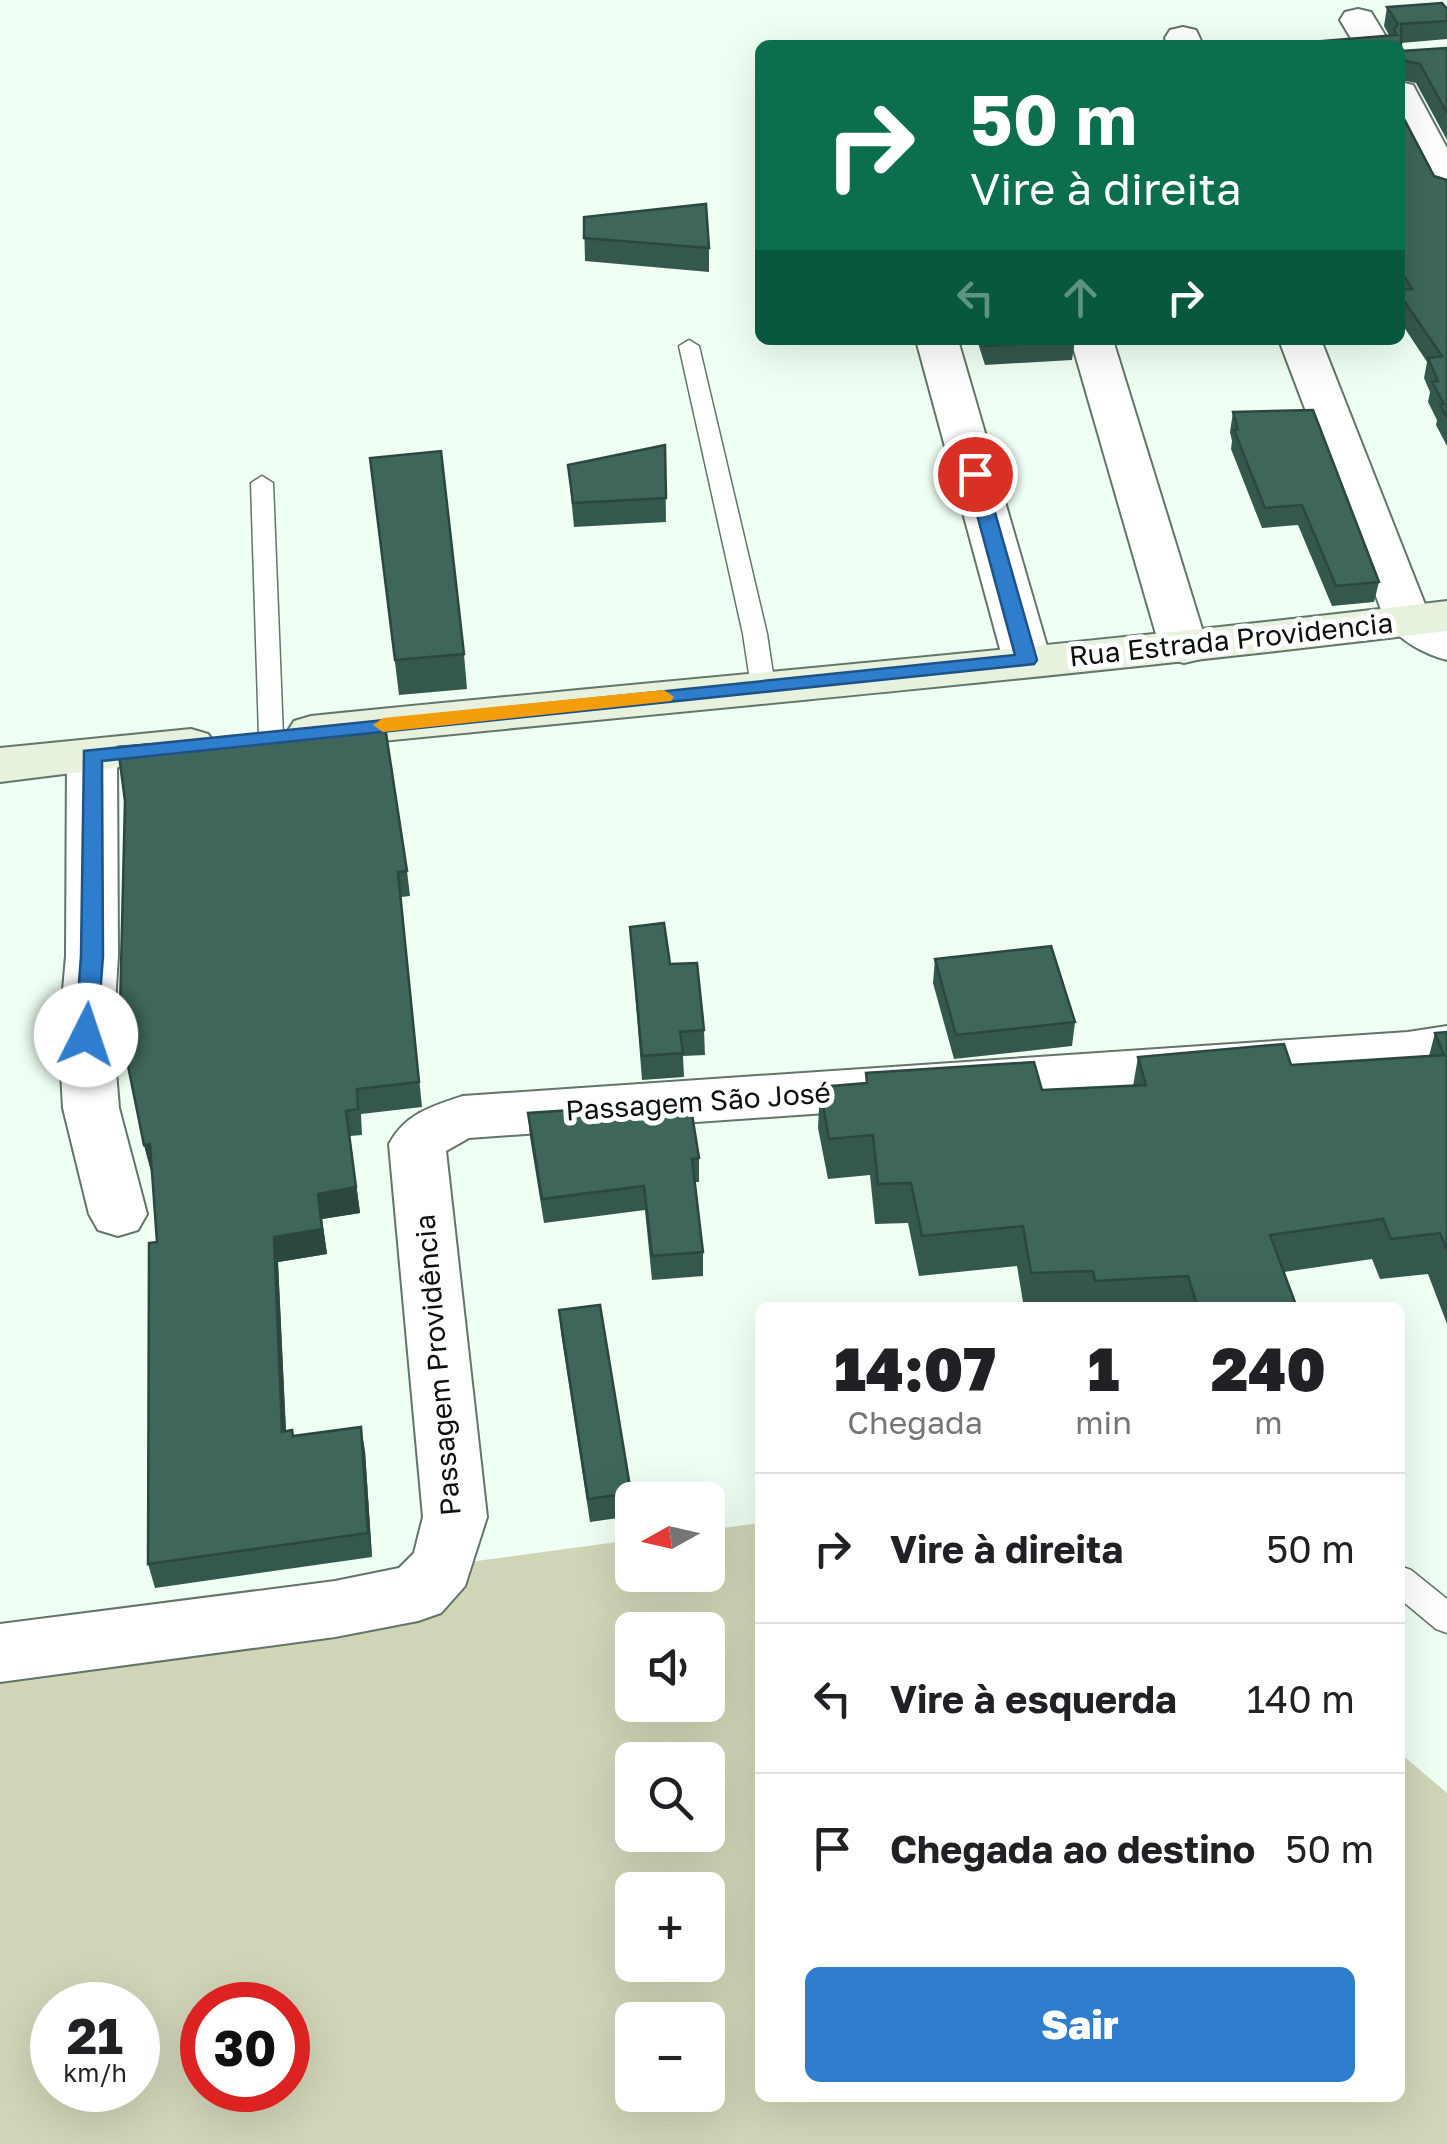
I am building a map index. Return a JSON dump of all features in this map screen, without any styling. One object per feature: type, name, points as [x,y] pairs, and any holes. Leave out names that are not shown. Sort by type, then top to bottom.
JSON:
[{"type":"main road","name":"Rua Estrada Providencia","points":[[0,765],[1027,660],[1434,627]]},
{"type":"street","points":[[1405,100],[1437,145],[1447,186]]},
{"type":"street","points":[[938,345],[1027,660]]},
{"type":"street","points":[[1093,345],[1184,648]]},
{"type":"street","points":[[1302,345],[1434,627]]},
{"type":"street","points":[[92,756],[92,956],[86,1035],[91,1108],[118,1214]]},
{"type":"street","name":"Passagem São José","points":[[488,1114],[1233,1065],[1447,1046]]},
{"type":"street","name":"Passagem Providência","points":[[0,1653],[335,1609],[418,1594],[442,1566],[455,1517],[417,1144],[436,1128],[463,1117],[488,1114]]},
{"type":"lane","points":[[689,346],[755,634],[763,686]]},
{"type":"lane","points":[[262,483],[271,736]]},
{"type":"lane","points":[[1405,1584],[1447,1619]]},
{"type":"green space","points":[[755,1524],[755,2102],[1405,2102],[1405,1757],[1447,1793],[1447,2144],[0,2144],[0,1625],[615,1542],[615,1592],[725,1592],[725,1528]]},
{"type":"building","points":[[1442,3],[1447,9],[1447,21],[1401,24],[1401,40],[1334,40],[1397,35],[1394,30],[1398,24],[1387,7]]},
{"type":"building","points":[[1447,48],[1447,113],[1420,64],[1405,61],[1405,51]]},
{"type":"building","points":[[1405,121],[1434,176],[1447,180],[1447,417],[1432,382],[1438,381],[1428,358],[1442,356],[1405,302],[1405,290],[1412,289],[1405,277]]},
{"type":"building","points":[[706,204],[709,248],[584,238],[584,217]]},
{"type":"building","points":[[1313,410],[1379,582],[1336,586],[1302,505],[1265,508],[1234,430],[1238,429],[1233,412]]},
{"type":"building","points":[[665,445],[666,498],[573,503],[568,465]]},
{"type":"building","points":[[441,451],[464,654],[395,660],[370,458]]},
{"type":"building","points":[[384,720],[407,871],[398,872],[419,1082],[357,1089],[358,1109],[346,1111],[356,1187],[318,1194],[322,1229],[274,1237],[282,1432],[292,1430],[293,1436],[361,1427],[368,1533],[148,1564],[149,1243],[157,1242],[150,1144],[144,1145],[117,1011],[125,801],[118,747],[342,729]]},
{"type":"building","points":[[664,923],[670,964],[697,963],[704,1030],[680,1032],[683,1053],[642,1056],[630,927]]},
{"type":"building","points":[[1051,946],[1075,1022],[956,1035],[935,959]]},
{"type":"building","points":[[1447,1032],[1447,1250],[1440,1233],[1391,1239],[1383,1219],[1270,1235],[1295,1302],[1196,1302],[1188,1276],[1095,1281],[1093,1271],[1031,1273],[1023,1226],[922,1236],[911,1183],[878,1184],[873,1135],[829,1139],[820,1087],[867,1083],[866,1073],[1034,1062],[1042,1090],[1146,1085],[1138,1057],[1284,1044],[1291,1065],[1444,1055],[1435,1033]]},
{"type":"building","points":[[690,1102],[699,1158],[692,1159],[703,1252],[652,1256],[644,1186],[542,1199],[528,1113]]},
{"type":"building","points":[[600,1305],[629,1482],[615,1482],[615,1495],[588,1499],[559,1310]]},
{"type":"slow traffic","points":[[383,725],[664,697]]},
{"type":"route","points":[[86,1035],[92,956],[92,756],[1027,660],[975,474]]}]
